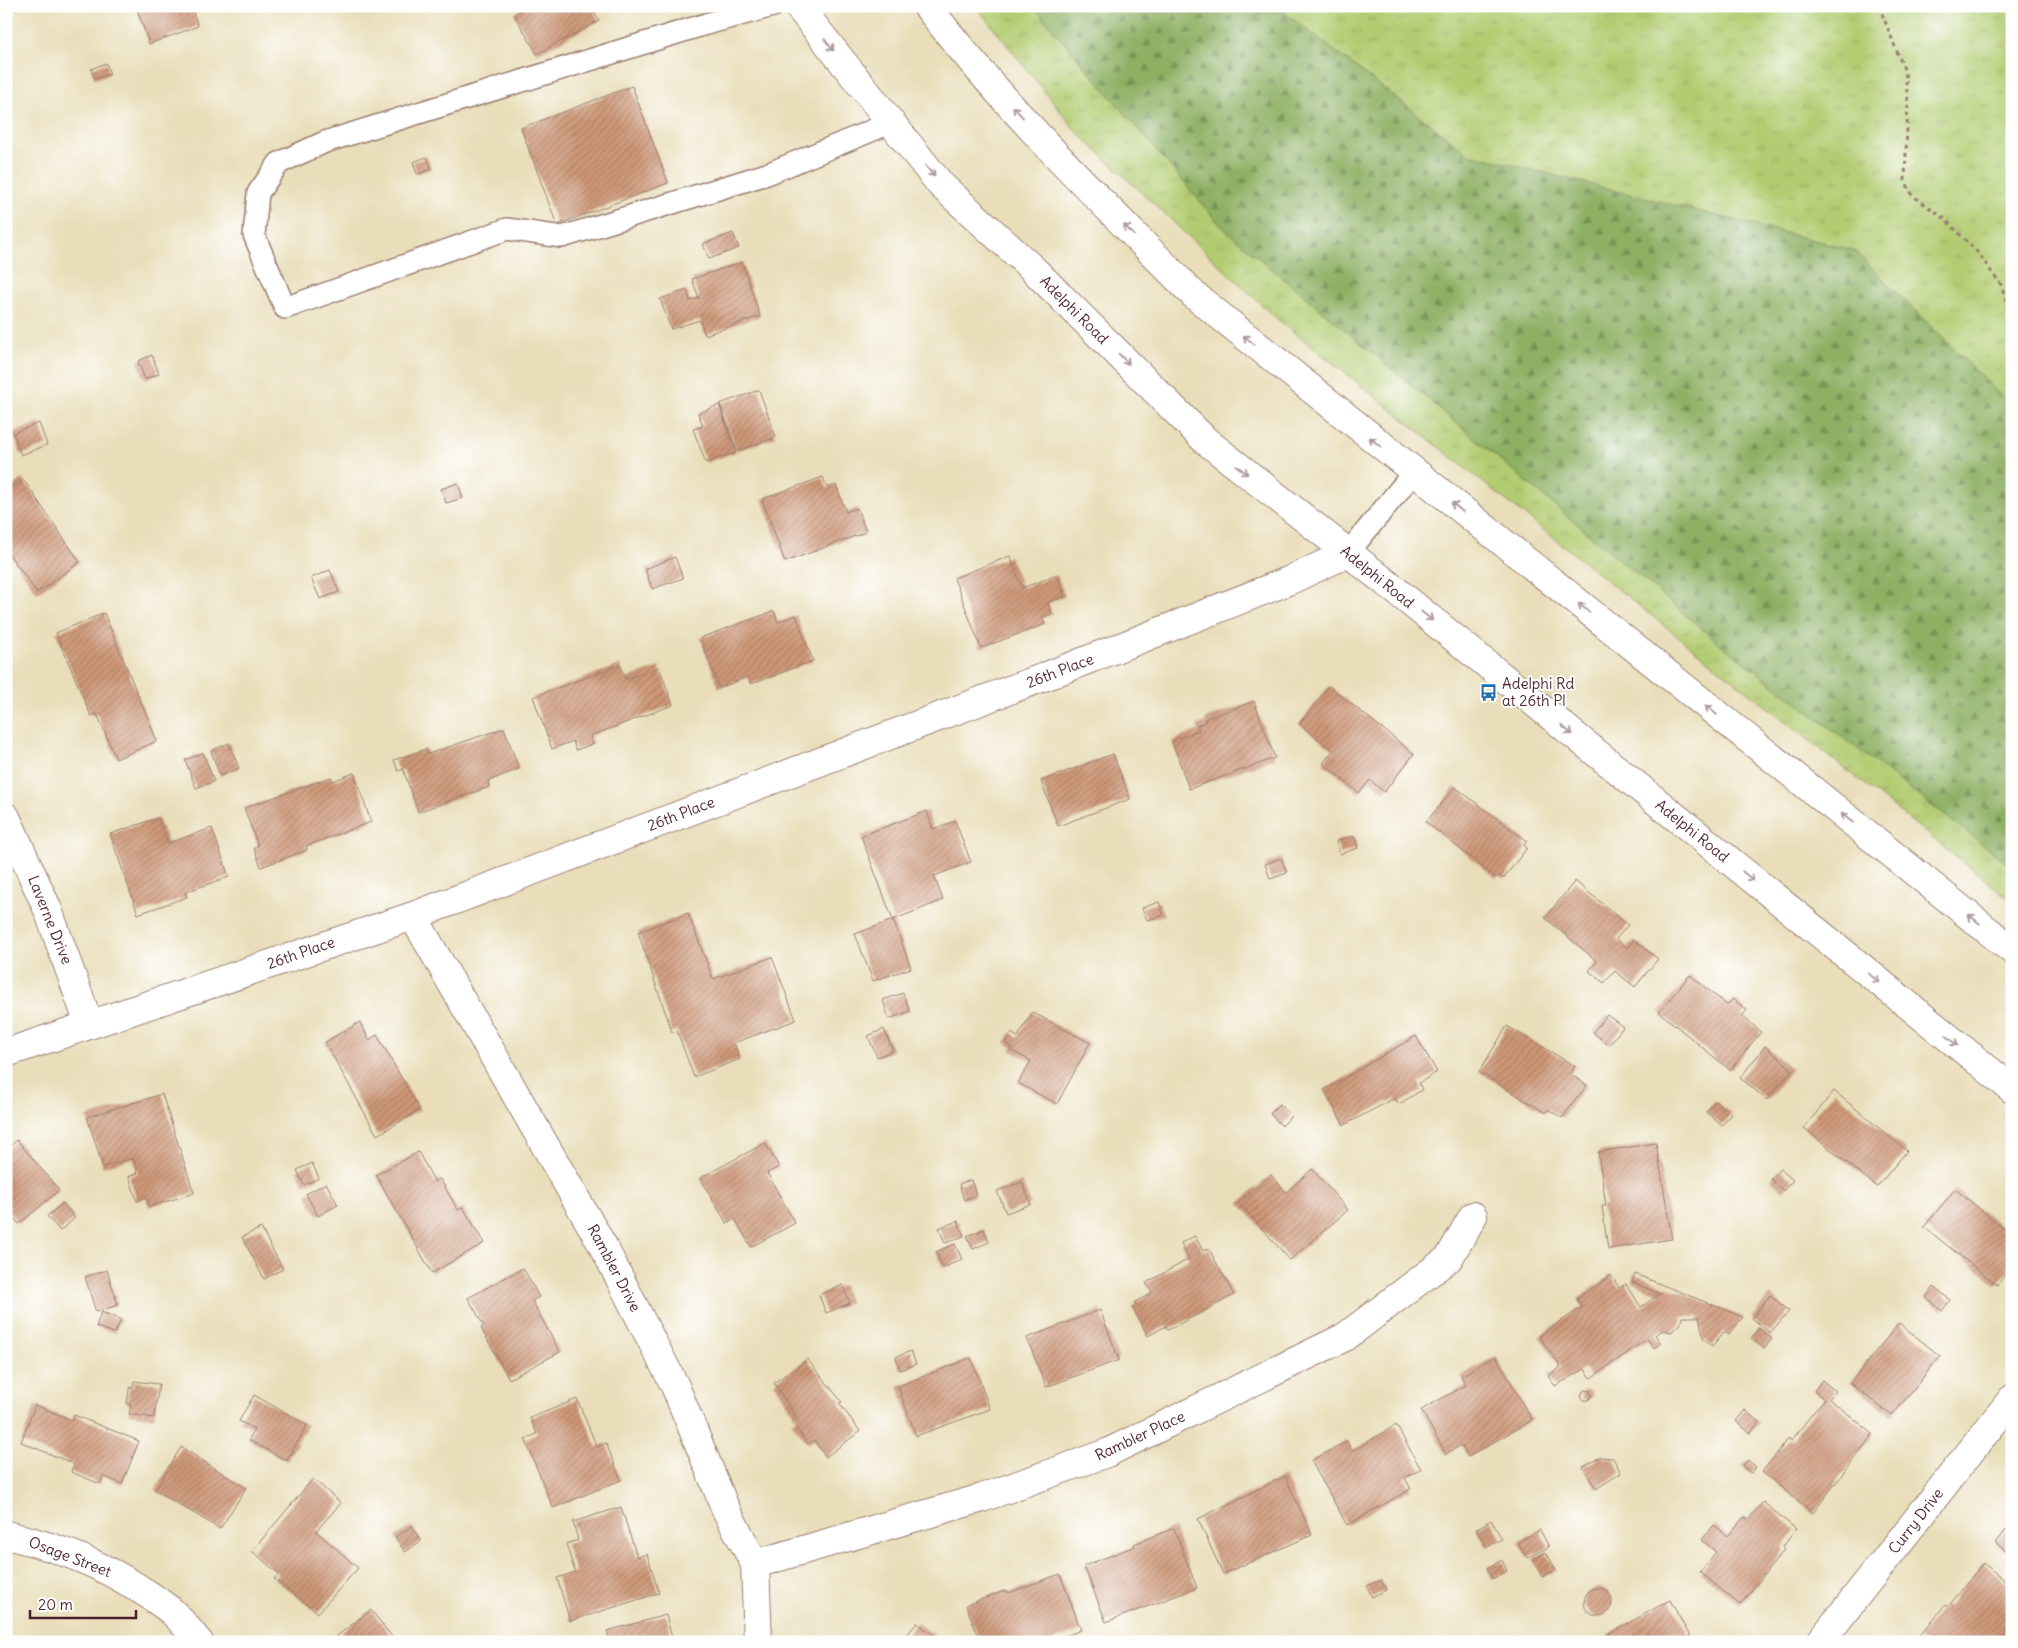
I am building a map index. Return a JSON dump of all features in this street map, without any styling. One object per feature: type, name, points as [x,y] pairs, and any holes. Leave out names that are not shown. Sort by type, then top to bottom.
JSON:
[{"type":"street","name":"Adelphi Road","points":[[798,6],[941,185],[1033,269],[1206,441],[1348,553],[2012,1089]]},
{"type":"street","points":[[927,6],[956,44],[1084,184],[1194,295],[1413,473],[2012,950]]},
{"type":"street","name":"26th Place","points":[[6,1052],[413,916],[1044,677],[1288,581],[1348,553]]},
{"type":"street","name":"Laverne Drive","points":[[6,817],[48,910],[89,1024]]},
{"type":"street","name":"Rambler Drive","points":[[413,916],[611,1260],[675,1386],[726,1510],[755,1564],[758,1642]]},
{"type":"street","name":"Rambler Place","points":[[755,1564],[982,1498],[1107,1453],[1345,1337],[1449,1258],[1473,1216]]},
{"type":"street","name":"Curry Drive","points":[[1820,1642],[2012,1399]]},
{"type":"street","name":"Osage Street","points":[[6,1535],[30,1540],[67,1553],[117,1575],[171,1611],[198,1642]]},
{"type":"lane","points":[[773,6],[706,24],[325,142],[279,163],[258,193],[254,235],[285,308],[507,229],[562,237],[767,174],[890,123]]},
{"type":"lane","points":[[1348,553],[1413,473]]},
{"type":"path","points":[[1879,6],[1905,72],[1908,101],[1905,180],[1912,195],[1945,219],[1977,252],[1997,279],[2002,286],[2012,326]]},
{"type":"green space","points":[[976,6],[2012,6],[2012,901],[1277,319],[1077,132]]},
{"type":"green space","points":[[1033,6],[1276,6],[1469,154],[1854,250],[2012,407],[2012,867],[1719,643],[1222,227]]},
{"type":"sand","points":[[1716,6],[1753,6],[1734,12]]},
{"type":"building","points":[[136,6],[191,6],[198,26],[149,44]]},
{"type":"building","points":[[527,6],[606,6],[594,12],[599,21],[537,54],[514,14]]},
{"type":"building","points":[[106,63],[110,74],[95,79],[91,69]]},
{"type":"building","points":[[632,86],[668,183],[557,225],[521,128]]},
{"type":"building","points":[[427,157],[432,169],[417,174],[413,162]]},
{"type":"building","points":[[733,233],[739,248],[709,259],[703,244]]},
{"type":"building","points":[[742,262],[760,316],[705,335],[700,320],[671,329],[660,299],[687,290],[690,301],[699,298],[692,279]]},
{"type":"building","points":[[152,355],[159,374],[145,379],[138,361]]},
{"type":"building","points":[[759,390],[776,437],[737,451],[720,404]]},
{"type":"building","points":[[719,405],[736,452],[706,463],[693,429],[703,426],[698,413]]},
{"type":"building","points":[[39,423],[47,445],[21,455],[13,433]]},
{"type":"building","points":[[823,477],[827,488],[836,485],[846,512],[857,508],[866,532],[785,562],[762,499]]},
{"type":"building","points":[[23,479],[80,562],[37,593],[6,550],[6,491]]},
{"type":"building","points":[[458,483],[463,498],[446,503],[441,489]]},
{"type":"building","points":[[1010,556],[1022,588],[1057,575],[1065,596],[1048,603],[1052,614],[1042,618],[1045,624],[981,648],[954,578]]},
{"type":"building","points":[[675,557],[683,578],[652,589],[645,569]]},
{"type":"building","points":[[330,570],[339,592],[320,599],[311,578]]},
{"type":"building","points":[[774,611],[778,622],[796,615],[813,661],[751,684],[748,677],[719,688],[700,638]]},
{"type":"building","points":[[104,613],[157,741],[116,759],[97,714],[91,716],[56,633]]},
{"type":"building","points":[[620,665],[625,679],[659,667],[673,705],[590,736],[593,744],[576,750],[573,741],[552,749],[533,697]]},
{"type":"building","points":[[1329,686],[1414,754],[1384,792],[1370,780],[1359,793],[1323,763],[1333,750],[1299,724]]},
{"type":"building","points":[[1254,701],[1275,758],[1189,789],[1172,741],[1199,730],[1197,725],[1206,722],[1205,719]]},
{"type":"building","points":[[504,728],[519,769],[488,781],[489,787],[418,812],[403,769],[398,771],[394,760],[426,749],[428,754]]},
{"type":"building","points":[[229,743],[239,768],[220,776],[211,751]]},
{"type":"building","points":[[203,753],[214,781],[196,788],[185,760]]},
{"type":"building","points":[[1113,754],[1130,799],[1058,826],[1041,781]]},
{"type":"building","points":[[354,773],[371,822],[306,846],[307,850],[261,867],[254,848],[258,846],[244,808],[331,777],[333,781]]},
{"type":"building","points":[[1455,787],[1527,841],[1524,845],[1527,848],[1503,879],[1499,875],[1496,878],[1426,822]]},
{"type":"building","points":[[927,811],[933,829],[955,821],[971,862],[934,876],[943,900],[893,920],[861,836]]},
{"type":"building","points":[[158,818],[168,843],[212,828],[229,877],[185,892],[187,897],[138,914],[110,834]]},
{"type":"building","points":[[1354,836],[1358,848],[1340,854],[1336,841]]},
{"type":"building","points":[[1281,858],[1287,873],[1270,879],[1265,864]]},
{"type":"building","points":[[1575,881],[1628,925],[1616,939],[1627,948],[1634,940],[1658,959],[1635,987],[1615,971],[1604,983],[1589,971],[1597,961],[1545,918]]},
{"type":"building","points":[[1159,902],[1164,915],[1147,920],[1142,908]]},
{"type":"building","points":[[688,913],[713,979],[772,957],[796,1020],[734,1043],[740,1059],[694,1077],[677,1031],[672,1032],[638,932]]},
{"type":"building","points":[[893,920],[911,968],[873,981],[855,934]]},
{"type":"building","points":[[1690,975],[1727,1005],[1733,999],[1747,1010],[1742,1016],[1761,1032],[1730,1070],[1659,1012]]},
{"type":"building","points":[[903,993],[910,1011],[889,1019],[883,1000]]},
{"type":"building","points":[[1032,1012],[1090,1043],[1057,1104],[1018,1083],[1031,1061],[1010,1050],[1012,1047],[1005,1043],[1011,1033],[1018,1037]]},
{"type":"building","points":[[1607,1015],[1623,1027],[1609,1045],[1593,1032]]},
{"type":"building","points":[[360,1022],[369,1040],[377,1035],[420,1110],[377,1135],[325,1042]]},
{"type":"building","points":[[1507,1026],[1575,1066],[1570,1074],[1587,1085],[1562,1118],[1548,1109],[1546,1113],[1479,1072]]},
{"type":"building","points":[[884,1029],[893,1051],[877,1057],[868,1036]]},
{"type":"building","points":[[1416,1036],[1437,1072],[1419,1083],[1422,1090],[1399,1104],[1395,1098],[1344,1125],[1324,1090]]},
{"type":"building","points":[[1765,1046],[1792,1069],[1767,1100],[1740,1078]]},
{"type":"building","points":[[1834,1091],[1907,1151],[1877,1187],[1804,1128]]},
{"type":"building","points":[[162,1094],[194,1193],[149,1207],[146,1197],[137,1201],[129,1176],[138,1173],[133,1158],[103,1167],[87,1117]]},
{"type":"building","points":[[1715,1101],[1731,1114],[1722,1126],[1706,1112]]},
{"type":"building","points":[[1280,1104],[1291,1116],[1282,1126],[1270,1114]]},
{"type":"building","points":[[17,1140],[59,1190],[19,1224],[6,1208],[6,1150]]},
{"type":"building","points":[[765,1143],[779,1167],[767,1173],[795,1223],[751,1247],[735,1219],[727,1224],[700,1178]]},
{"type":"building","points":[[1656,1143],[1672,1239],[1608,1249],[1602,1206],[1606,1206],[1598,1152]]},
{"type":"building","points":[[418,1152],[435,1182],[440,1179],[458,1210],[463,1207],[484,1243],[432,1273],[376,1175]]},
{"type":"building","points":[[312,1163],[319,1178],[304,1185],[297,1170]]},
{"type":"building","points":[[1312,1169],[1348,1210],[1290,1260],[1239,1203],[1271,1175],[1286,1192]]},
{"type":"building","points":[[1780,1169],[1793,1180],[1783,1191],[1771,1179]]},
{"type":"building","points":[[971,1180],[976,1195],[964,1200],[959,1184]]},
{"type":"building","points":[[1022,1182],[1031,1204],[1006,1213],[997,1191]]},
{"type":"building","points":[[326,1183],[338,1205],[318,1216],[306,1194]]},
{"type":"building","points":[[1955,1189],[2012,1235],[2012,1266],[1997,1285],[1924,1227]]},
{"type":"building","points":[[63,1203],[75,1218],[60,1231],[47,1216]]},
{"type":"building","points":[[958,1221],[964,1236],[945,1243],[939,1228]]},
{"type":"building","points":[[261,1228],[283,1269],[264,1279],[242,1237]]},
{"type":"building","points":[[984,1229],[989,1242],[973,1249],[967,1236]]},
{"type":"building","points":[[1195,1236],[1203,1251],[1209,1249],[1234,1295],[1168,1330],[1166,1326],[1148,1336],[1132,1307],[1136,1305],[1135,1302],[1152,1293],[1146,1283],[1189,1259],[1181,1243]]},
{"type":"building","points":[[955,1244],[962,1259],[943,1268],[936,1252]]},
{"type":"building","points":[[523,1268],[539,1297],[532,1301],[560,1352],[509,1379],[481,1328],[484,1326],[468,1298]]},
{"type":"building","points":[[107,1270],[118,1305],[96,1312],[85,1277]]},
{"type":"building","points":[[1635,1274],[1743,1317],[1729,1335],[1724,1332],[1712,1346],[1704,1339],[1699,1317],[1682,1317],[1680,1325],[1671,1332],[1663,1330],[1655,1335],[1661,1343],[1654,1348],[1647,1339],[1591,1378],[1585,1369],[1555,1386],[1548,1376],[1561,1367],[1539,1336],[1582,1307],[1577,1299],[1611,1275],[1619,1288],[1626,1284],[1641,1307],[1660,1294],[1632,1282]]},
{"type":"building","points":[[843,1285],[850,1303],[826,1313],[819,1295]]},
{"type":"building","points":[[1934,1287],[1950,1300],[1942,1311],[1926,1297]]},
{"type":"building","points":[[1770,1295],[1789,1311],[1770,1333],[1752,1318]]},
{"type":"building","points":[[1100,1310],[1119,1360],[1046,1387],[1027,1338]]},
{"type":"building","points":[[101,1312],[121,1319],[115,1333],[96,1327]]},
{"type":"building","points":[[1899,1323],[1940,1356],[1892,1416],[1850,1383]]},
{"type":"building","points":[[1759,1328],[1772,1339],[1764,1349],[1751,1338]]},
{"type":"building","points":[[911,1351],[916,1364],[900,1370],[896,1357]]},
{"type":"building","points":[[1496,1356],[1532,1420],[1468,1457],[1461,1445],[1446,1454],[1421,1410],[1466,1385],[1461,1376]]},
{"type":"building","points":[[971,1358],[990,1409],[916,1436],[898,1386]]},
{"type":"building","points":[[807,1359],[842,1402],[839,1403],[860,1431],[826,1457],[814,1440],[808,1444],[791,1422],[797,1418],[774,1383]]},
{"type":"building","points":[[1822,1380],[1835,1391],[1829,1399],[1873,1434],[1813,1513],[1762,1472],[1789,1438],[1791,1441],[1824,1399],[1814,1391]]},
{"type":"building","points":[[134,1381],[159,1384],[154,1418],[129,1414],[131,1405],[127,1404],[129,1390],[130,1387],[133,1388]]},
{"type":"building","points":[[1584,1390],[1590,1391],[1592,1396],[1588,1400],[1583,1400],[1581,1396]]},
{"type":"building","points":[[254,1395],[307,1425],[287,1461],[249,1440],[254,1429],[239,1421]]},
{"type":"building","points":[[577,1399],[597,1447],[606,1443],[621,1480],[553,1508],[525,1439],[537,1434],[530,1418]]},
{"type":"building","points":[[35,1405],[72,1420],[74,1415],[139,1441],[122,1484],[103,1476],[100,1484],[71,1472],[74,1464],[21,1442]]},
{"type":"building","points":[[1745,1410],[1759,1422],[1750,1433],[1736,1421]]},
{"type":"building","points":[[1396,1425],[1421,1469],[1405,1478],[1411,1489],[1347,1525],[1311,1461],[1347,1441],[1352,1451]]},
{"type":"building","points":[[181,1447],[246,1488],[220,1529],[155,1490]]},
{"type":"building","points":[[1600,1457],[1613,1458],[1621,1473],[1596,1489],[1583,1467]]},
{"type":"building","points":[[1748,1460],[1756,1467],[1751,1473],[1742,1466]]},
{"type":"building","points":[[1285,1476],[1312,1535],[1223,1574],[1198,1519]]},
{"type":"building","points":[[313,1479],[341,1503],[316,1531],[358,1568],[318,1613],[274,1579],[279,1574],[252,1551]]},
{"type":"building","points":[[1763,1502],[1796,1529],[1782,1548],[1784,1550],[1740,1605],[1700,1572],[1716,1552],[1702,1540],[1714,1525],[1728,1536],[1744,1517],[1748,1520]]},
{"type":"building","points":[[621,1507],[637,1557],[647,1554],[659,1593],[570,1621],[557,1578],[575,1572],[566,1544],[578,1540],[573,1522]]},
{"type":"building","points":[[1491,1520],[1502,1539],[1487,1547],[1476,1529]]},
{"type":"building","points":[[2012,1523],[2012,1556],[1996,1543]]},
{"type":"building","points":[[412,1526],[421,1541],[405,1552],[395,1537]]},
{"type":"building","points":[[1174,1528],[1197,1588],[1106,1622],[1084,1566]]},
{"type":"building","points":[[1540,1530],[1549,1547],[1527,1558],[1518,1542]]},
{"type":"building","points":[[1546,1552],[1556,1570],[1542,1577],[1533,1559]]},
{"type":"building","points":[[1502,1560],[1507,1571],[1492,1579],[1487,1568]]},
{"type":"building","points":[[1983,1563],[2012,1586],[2012,1626],[1999,1642],[1923,1642],[1918,1638],[1945,1605],[1948,1607]]},
{"type":"building","points":[[1060,1574],[1081,1630],[1050,1642],[980,1642],[966,1605],[1007,1590],[1008,1593]]},
{"type":"building","points":[[1381,1580],[1386,1590],[1372,1597],[1367,1586]]},
{"type":"building","points":[[1598,1588],[1608,1592],[1612,1602],[1608,1612],[1598,1616],[1588,1612],[1584,1602],[1588,1592]]},
{"type":"building","points":[[1670,1600],[1693,1642],[1605,1642],[1610,1639],[1607,1635]]},
{"type":"building","points":[[371,1610],[396,1642],[329,1642]]},
{"type":"building","points":[[666,1615],[673,1642],[610,1642],[607,1631]]},
{"type":"building","points":[[917,1623],[943,1642],[901,1642]]},
{"type":"place","name":"Adelphi Rd at 26th Pl","points":[[1488,693]]}]
